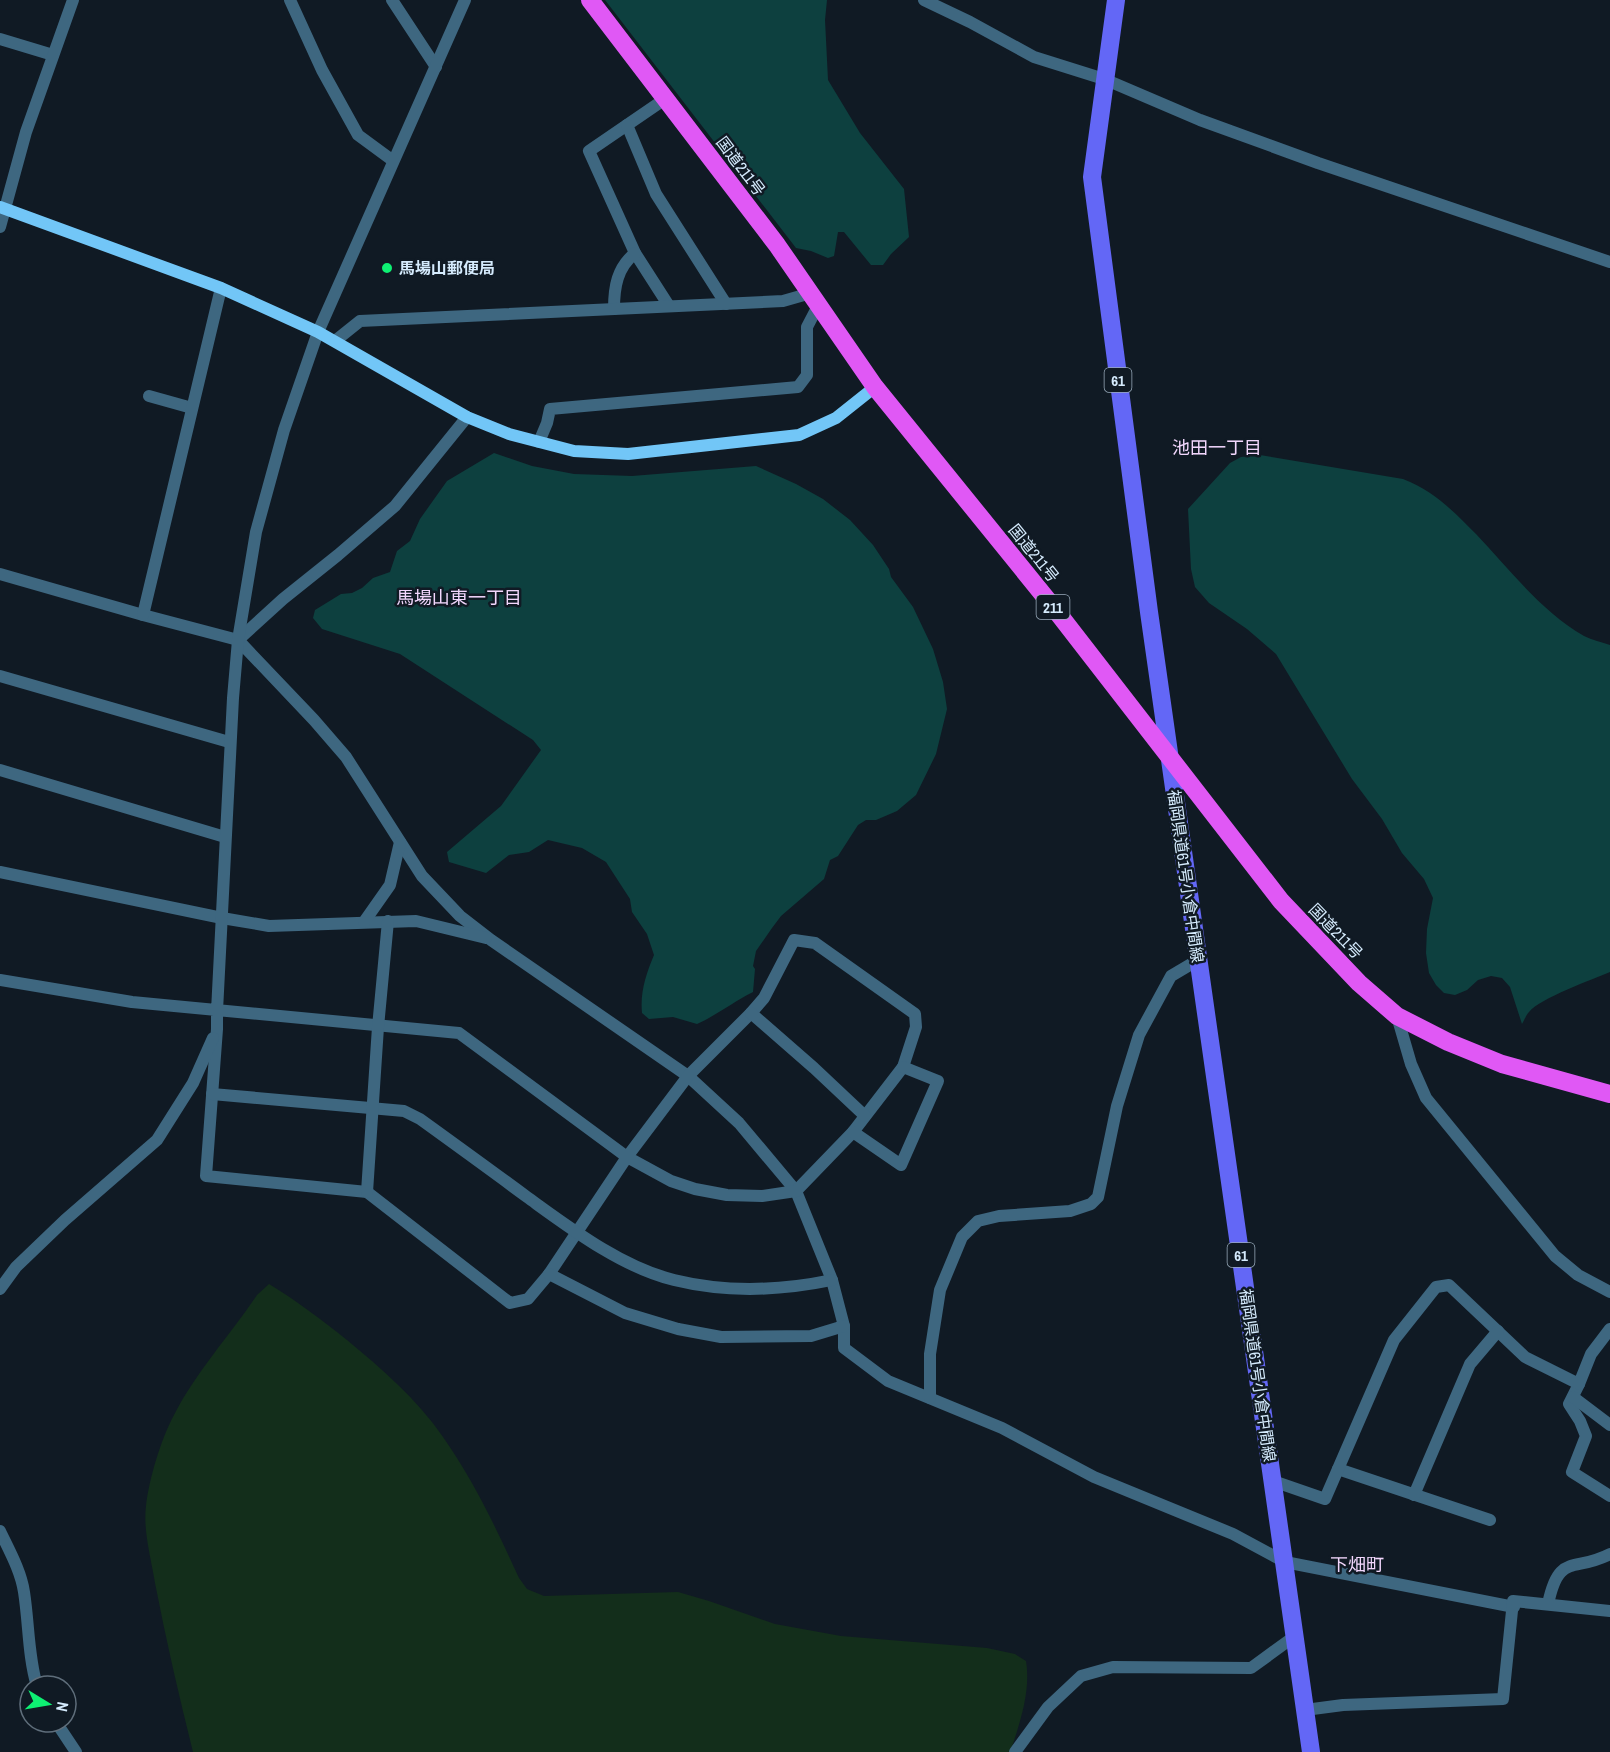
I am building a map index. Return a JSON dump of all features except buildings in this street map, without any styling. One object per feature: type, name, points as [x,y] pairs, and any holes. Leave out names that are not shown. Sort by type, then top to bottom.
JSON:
[{"type":"highway","name":"国道211号","points":[[590,0],[815,299],[875,387],[1054,608],[1281,901],[1359,983],[1397,1016],[1448,1042],[1502,1064],[1610,1094]]},
{"type":"main road","name":"福岡県道61号小倉中間線","points":[[1116,0],[1092,177],[1170,759],[1311,1752]]},
{"type":"street","points":[[0,227],[2,207],[26,132],[73,0]]},
{"type":"street","points":[[290,0],[322,70],[358,135],[392,160]]},
{"type":"street","points":[[392,0],[436,67]]},
{"type":"street","points":[[0,980],[132,1002],[217,1011],[378,1027],[459,1033],[627,1157],[671,1181],[695,1189],[727,1195],[762,1196],[796,1191],[853,1132],[903,1067],[916,1028],[915,1014],[815,943],[794,940],[764,998],[751,1014],[688,1076],[627,1157],[549,1274],[528,1299],[510,1303],[367,1192],[207,1176],[217,1029],[217,1011],[229,742],[238,639],[256,532],[284,430],[318,332],[392,160],[465,0]]},
{"type":"street","points":[[924,0],[1034,57],[1104,79],[1200,120],[1318,163],[1610,262]]},
{"type":"street","points":[[0,39],[53,55]]},
{"type":"street","points":[[664,99],[589,151],[635,254],[669,306]]},
{"type":"street","points":[[627,125],[656,194],[726,304]]},
{"type":"street","points":[[2,207],[220,288],[318,332],[467,417],[509,434],[574,450],[628,454],[799,435],[836,418],[875,387]]},
{"type":"street","points":[[614,309],[614,293],[619,273],[626,261],[635,254]]},
{"type":"street","points":[[143,615],[220,288]]},
{"type":"street","points":[[335,341],[360,321],[815,299],[807,327],[807,375],[798,387],[550,408],[539,442]]},
{"type":"street","points":[[149,396],[192,408]]},
{"type":"street","points":[[238,639],[395,506],[467,417]]},
{"type":"street","points":[[0,574],[143,615],[238,639],[346,757],[422,876],[460,916],[491,940],[688,1076],[739,1123],[796,1191],[832,1280],[844,1326],[844,1348],[888,1381],[1002,1428],[1094,1477],[1233,1534],[1285,1562],[1514,1607]]},
{"type":"street","points":[[0,676],[229,742]]},
{"type":"street","points":[[0,770],[225,837]]},
{"type":"street","points":[[364,922],[390,885],[400,842]]},
{"type":"street","points":[[0,872],[269,926],[416,921],[491,940]]},
{"type":"street","points":[[367,1192],[388,921]]},
{"type":"street","points":[[930,1398],[930,1354],[940,1290],[962,1237],[978,1221],[999,1216],[1070,1211],[1091,1204],[1098,1197],[1117,1106],[1139,1035],[1171,976],[1198,960]]},
{"type":"street","points":[[751,1014],[865,1116]]},
{"type":"street","points":[[1397,1016],[1411,1064],[1426,1098],[1555,1256],[1578,1275],[1610,1292]]},
{"type":"street","points":[[0,1289],[16,1267],[64,1220],[157,1140],[193,1083],[217,1029]]},
{"type":"street","points":[[853,1132],[902,1165],[938,1081],[903,1067]]},
{"type":"street","points":[[212,1094],[404,1111],[420,1119],[576,1233],[613,1255],[671,1280],[733,1289],[764,1290],[798,1287],[832,1280]]},
{"type":"street","points":[[549,1274],[625,1313],[678,1329],[721,1337],[811,1336],[844,1326]]},
{"type":"street","points":[[1273,1481],[1325,1498],[1394,1340],[1437,1287],[1449,1286],[1526,1357],[1579,1384]]},
{"type":"street","points":[[1610,1329],[1592,1354],[1569,1404],[1586,1436],[1572,1472],[1610,1496]]},
{"type":"street","points":[[1413,1495],[1470,1365],[1498,1331]]},
{"type":"street","points":[[1573,1396],[1610,1425]]},
{"type":"street","points":[[1338,1469],[1490,1520]]},
{"type":"street","points":[[0,1531],[15,1563],[24,1590],[33,1674]]},
{"type":"street","points":[[1548,1604],[1552,1582],[1567,1566],[1600,1559],[1610,1554]]},
{"type":"street","points":[[1305,1710],[1343,1705],[1503,1699],[1513,1601],[1610,1611]]},
{"type":"street","points":[[1015,1752],[1048,1707],[1081,1676],[1113,1667],[1251,1668],[1295,1636]]},
{"type":"street","points":[[64,1734],[76,1752]]},
{"type":"shaded area","points":[[605,0],[827,0],[825,20],[828,80],[860,133],[904,189],[909,237],[883,265],[871,265],[844,232],[838,232],[834,256],[828,258],[796,248]]},
{"type":"shaded area","points":[[494,453],[532,466],[574,474],[632,476],[756,466],[823,499],[850,520],[873,545],[889,569],[891,577],[913,607],[933,649],[943,682],[947,709],[936,754],[916,795],[897,811],[876,820],[866,820],[858,825],[838,856],[830,860],[824,879],[781,916],[756,951],[753,966],[755,969],[753,992],[697,1024],[673,1017],[649,1019],[642,1013],[644,983],[654,955],[647,934],[632,912],[630,899],[606,862],[582,848],[548,840],[529,852],[509,855],[486,873],[449,862],[447,852],[501,806],[541,750],[533,740],[400,654],[322,629],[313,618],[315,610],[341,594],[352,593],[373,578],[390,572],[397,551],[410,541],[420,519],[447,481]]},
{"type":"shaded area","points":[[1260,455],[1403,479],[1424,489],[1459,517],[1526,589],[1568,626],[1590,639],[1610,645],[1610,972],[1543,1001],[1529,1012],[1522,1024],[1510,987],[1502,978],[1491,976],[1478,980],[1467,990],[1455,995],[1444,993],[1436,985],[1429,973],[1426,953],[1427,929],[1433,898],[1424,879],[1402,853],[1382,819],[1352,779],[1276,654],[1247,629],[1209,603],[1195,587],[1191,569],[1188,509],[1230,463],[1241,457]]},
{"type":"shaded area","points":[[269,1284],[309,1311],[386,1373],[433,1423],[475,1488],[519,1578],[527,1589],[544,1596],[678,1592],[775,1624],[841,1636],[987,1648],[1015,1654],[1026,1661],[1027,1684],[1021,1719],[1010,1752],[193,1752],[168,1647],[148,1544],[145,1515],[148,1495],[160,1447],[183,1399],[257,1295]]},
{"type":"place","name":"馬場山郵便局","points":[[387,268]]},
{"type":"district","name":"池田一丁目","points":[[1217,447]]},
{"type":"district","name":"馬場山東一丁目","points":[[459,597]]},
{"type":"district","name":"下畑町","points":[[1357,1564]]}]
